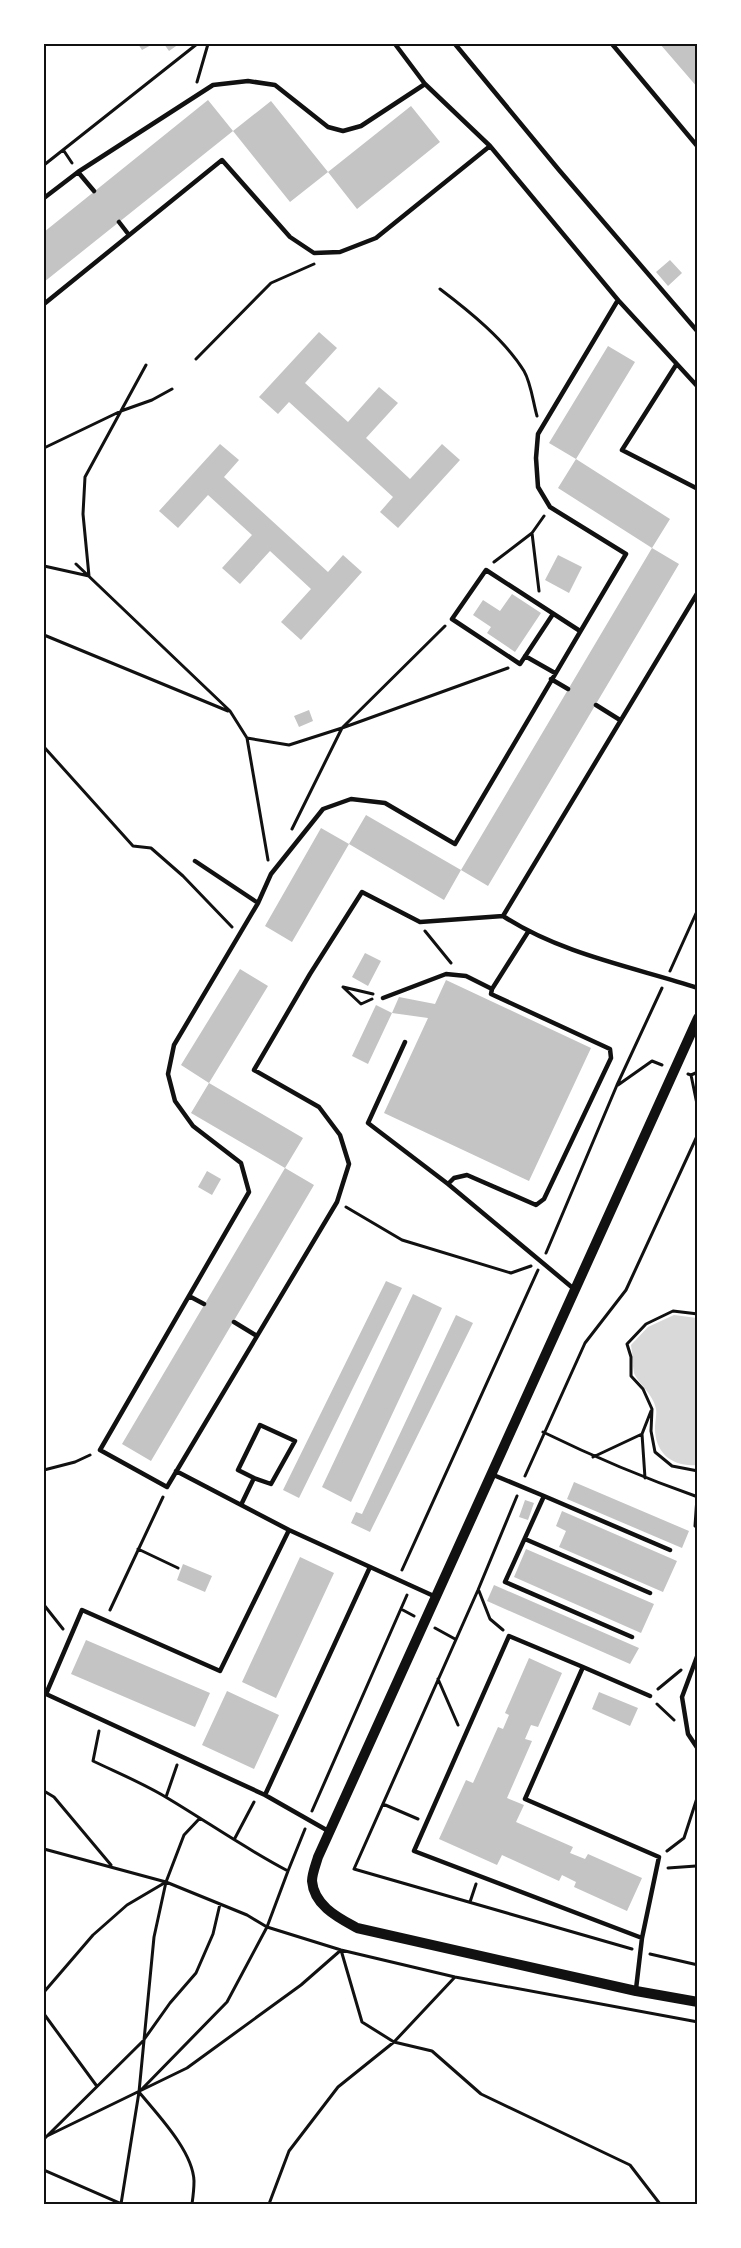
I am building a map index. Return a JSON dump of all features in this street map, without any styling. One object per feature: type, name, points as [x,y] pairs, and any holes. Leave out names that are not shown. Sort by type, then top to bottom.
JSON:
[{"type":"street","points":[[698,1018],[318,1857],[312,1881],[320,1902],[334,1916],[357,1928],[636,1991],[698,2002]]},
{"type":"lane","points":[[395,44],[425,84],[489,146],[618,300],[698,387]]},
{"type":"lane","points":[[455,44],[698,332]]},
{"type":"lane","points":[[612,44],[698,147]]},
{"type":"lane","points":[[44,198],[78,172],[213,85],[248,81],[275,85],[328,127],[343,131],[362,126],[425,84]]},
{"type":"lane","points":[[44,304],[222,160],[290,237],[314,253],[340,252],[376,238],[489,146]]},
{"type":"lane","points":[[78,172],[94,191]]},
{"type":"lane","points":[[119,222],[129,235]]},
{"type":"lane","points":[[618,300],[538,434],[536,458],[538,487],[550,507],[626,554],[455,844],[385,803],[351,799],[323,809],[271,874],[258,903],[174,1045],[168,1074],[175,1101],[193,1126],[241,1163],[249,1192],[100,1450],[167,1487],[337,1202],[349,1164],[340,1136],[319,1107],[254,1070],[310,974],[362,892],[420,922],[503,916],[528,932],[574,949],[698,988]]},
{"type":"lane","points":[[676,365],[622,450],[698,489]]},
{"type":"lane","points":[[553,614],[520,664],[452,619],[486,570],[580,631]]},
{"type":"lane","points":[[503,916],[698,592]]},
{"type":"lane","points":[[525,656],[555,673]]},
{"type":"lane","points":[[551,679],[568,689]]},
{"type":"lane","points":[[596,705],[620,720]]},
{"type":"lane","points":[[195,861],[258,903]]},
{"type":"lane","points":[[448,1184],[454,1178],[467,1175],[536,1204],[544,1199],[611,1058],[610,1049],[491,994],[528,932]]},
{"type":"lane","points":[[381,996],[446,974],[465,976],[492,989]]},
{"type":"lane","points":[[405,1042],[368,1123],[448,1184],[574,1289]]},
{"type":"lane","points":[[189,1296],[204,1304]]},
{"type":"lane","points":[[234,1322],[257,1336]]},
{"type":"lane","points":[[260,1425],[295,1441],[271,1485],[254,1478],[238,1470],[260,1425]]},
{"type":"lane","points":[[176,1471],[290,1530],[436,1597]]},
{"type":"lane","points":[[492,1474],[670,1550]]},
{"type":"lane","points":[[241,1504],[254,1478]]},
{"type":"lane","points":[[544,1496],[505,1582],[632,1637]]},
{"type":"lane","points":[[290,1530],[220,1671],[82,1610],[46,1694],[259,1792],[330,1832]]},
{"type":"lane","points":[[525,1539],[650,1593]]},
{"type":"lane","points":[[265,1795],[370,1567]]},
{"type":"lane","points":[[642,1938],[414,1851],[508,1636],[650,1696]]},
{"type":"lane","points":[[698,1654],[682,1697],[688,1734],[698,1749]]},
{"type":"lane","points":[[583,1667],[525,1799],[659,1857],[642,1938],[636,1991]]},
{"type":"path","points":[[44,165],[197,44]]},
{"type":"path","points":[[193,98],[208,44]]},
{"type":"path","points":[[63,151],[78,172]]},
{"type":"path","points":[[196,359],[271,283],[340,252]]},
{"type":"path","points":[[440,289],[464,307],[500,341],[525,372],[541,429]]},
{"type":"path","points":[[89,576],[83,514],[85,477],[146,365]]},
{"type":"path","points":[[44,448],[172,389]]},
{"type":"path","points":[[486,570],[532,533],[550,507]]},
{"type":"path","points":[[532,533],[542,606]]},
{"type":"path","points":[[76,564],[230,711],[248,738],[271,874]]},
{"type":"path","points":[[44,566],[89,576]]},
{"type":"path","points":[[289,836],[342,728],[452,619]]},
{"type":"path","points":[[44,635],[230,711]]},
{"type":"path","points":[[248,738],[289,744],[342,728],[520,664]]},
{"type":"path","points":[[44,747],[133,846],[151,848],[183,876],[240,934]]},
{"type":"path","points":[[139,2092],[227,2002],[267,1927],[308,1820],[410,1586],[401,1569],[542,1263],[617,1085],[698,909]]},
{"type":"path","points":[[420,922],[452,965],[465,976]]},
{"type":"path","points":[[343,987],[361,991],[381,996],[361,1004],[343,987]]},
{"type":"path","points":[[691,1075],[698,1072]]},
{"type":"path","points":[[337,1202],[402,1240],[511,1273],[542,1263]]},
{"type":"path","points":[[698,1314],[673,1311],[646,1324],[627,1344],[631,1357],[632,1376],[643,1389],[652,1409],[651,1431],[655,1452],[672,1466],[698,1471]]},
{"type":"path","points":[[645,1478],[642,1434],[652,1409]]},
{"type":"path","points":[[543,1432],[593,1457],[698,1497],[695,1526],[698,1528]]},
{"type":"path","points":[[593,1457],[642,1434]]},
{"type":"path","points":[[44,1470],[75,1462],[100,1450]]},
{"type":"path","points":[[105,1620],[167,1487]]},
{"type":"path","points":[[138,1549],[178,1568]]},
{"type":"path","points":[[478,1590],[490,1620],[508,1636]]},
{"type":"path","points":[[44,1605],[70,1638]]},
{"type":"path","points":[[438,1679],[463,1737]]},
{"type":"path","points":[[101,1720],[93,1761],[166,1797],[235,1838],[249,1850],[288,1871]]},
{"type":"path","points":[[166,1797],[180,1756]]},
{"type":"path","points":[[44,1791],[54,1797],[112,1866]]},
{"type":"path","points":[[235,1838],[259,1792]]},
{"type":"path","points":[[659,1857],[684,1838],[698,1795]]},
{"type":"path","points":[[383,1804],[426,1822]]},
{"type":"path","points":[[44,2170],[122,2204],[139,2092],[154,1937],[166,1882],[184,1835],[200,1818]]},
{"type":"path","points":[[44,1849],[166,1882],[220,1904],[267,1927],[340,1950],[455,1977],[698,2022]]},
{"type":"path","points":[[657,1869],[696,1866]]},
{"type":"path","points":[[354,1869],[640,1951],[698,1965]]},
{"type":"path","points":[[470,1902],[479,1877]]},
{"type":"path","points":[[44,1992],[93,1935],[127,1905],[166,1882]]},
{"type":"path","points":[[44,2139],[143,2041],[170,2003],[196,1973],[213,1934],[220,1904]]},
{"type":"path","points":[[340,1950],[362,2022],[394,2042],[432,2050],[481,2094],[630,2165],[660,2205]]},
{"type":"path","points":[[47,2136],[187,2068],[301,1985],[340,1950]]},
{"type":"path","points":[[269,2205],[289,2151],[338,2087],[394,2042],[455,1977]]},
{"type":"path","points":[[44,2014],[96,2085]]},
{"type":"path","points":[[139,2092],[173,2134],[187,2158],[194,2179],[192,2205]]},
{"type":"shaded area","points":[[674,1315],[697,1318],[697,1465],[680,1464],[667,1457],[662,1451],[656,1437],[655,1404],[633,1370],[631,1345],[648,1327]]},
{"type":"building","points":[[138,44],[153,44],[142,50]]},
{"type":"building","points":[[164,44],[179,44],[169,51]]},
{"type":"building","points":[[660,44],[698,44],[698,88]]},
{"type":"building","points":[[208,100],[233,131],[44,282],[44,232]]},
{"type":"building","points":[[271,101],[328,172],[290,202],[233,131]]},
{"type":"building","points":[[411,106],[440,142],[357,209],[328,172]]},
{"type":"building","points":[[670,260],[682,273],[668,286],[656,272]]},
{"type":"building","points":[[319,332],[337,348],[305,383],[348,422],[379,387],[398,403],[366,438],[410,479],[442,444],[460,460],[398,528],[380,512],[393,497],[289,402],[278,414],[259,397]]},
{"type":"building","points":[[608,346],[635,362],[576,459],[549,443]]},
{"type":"building","points":[[220,444],[239,460],[224,477],[328,572],[343,555],[362,572],[301,640],[281,622],[311,589],[270,551],[240,584],[222,568],[252,535],[208,495],[178,528],[159,511]]},
{"type":"building","points":[[576,459],[670,519],[652,548],[558,488]]},
{"type":"building","points":[[652,548],[679,564],[488,886],[461,870]]},
{"type":"building","points":[[558,555],[582,567],[569,593],[545,580]]},
{"type":"building","points":[[512,594],[541,613],[515,652],[487,633],[491,627],[473,615],[483,600],[500,611]]},
{"type":"building","points":[[309,710],[313,721],[299,727],[294,716]]},
{"type":"building","points":[[366,815],[461,870],[444,900],[349,844]]},
{"type":"building","points":[[321,828],[349,844],[292,942],[265,926]]},
{"type":"building","points":[[365,953],[381,961],[368,986],[352,977]]},
{"type":"building","points":[[240,969],[268,986],[209,1083],[181,1065]]},
{"type":"building","points":[[446,980],[591,1048],[529,1181],[384,1113],[428,1018],[392,1013],[399,997],[435,1004]]},
{"type":"building","points":[[376,1005],[392,1013],[368,1064],[352,1056]]},
{"type":"building","points":[[209,1083],[303,1138],[285,1168],[191,1113]]},
{"type":"building","points":[[285,1168],[314,1185],[151,1461],[122,1444]]},
{"type":"building","points":[[207,1171],[221,1179],[212,1195],[198,1187]]},
{"type":"building","points":[[386,1281],[402,1288],[299,1498],[283,1490]]},
{"type":"building","points":[[413,1294],[442,1308],[351,1502],[322,1487]]},
{"type":"building","points":[[456,1315],[473,1323],[370,1532],[351,1523],[356,1512],[362,1514]]},
{"type":"building","points":[[574,1482],[689,1531],[682,1548],[567,1499]]},
{"type":"building","points":[[525,1500],[534,1503],[528,1520],[519,1517]]},
{"type":"building","points":[[562,1511],[677,1561],[663,1592],[559,1547],[566,1531],[556,1526]]},
{"type":"building","points":[[526,1549],[654,1604],[641,1633],[514,1577]]},
{"type":"building","points":[[300,1557],[334,1573],[276,1698],[242,1682]]},
{"type":"building","points":[[183,1564],[212,1576],[205,1592],[177,1580]]},
{"type":"building","points":[[494,1585],[639,1648],[630,1664],[487,1601]]},
{"type":"building","points":[[86,1640],[210,1693],[195,1727],[71,1674]]},
{"type":"building","points":[[529,1658],[562,1673],[538,1727],[531,1725],[525,1739],[532,1741],[507,1798],[524,1805],[516,1822],[573,1847],[570,1853],[585,1859],[588,1854],[642,1878],[627,1911],[574,1887],[576,1882],[562,1875],[559,1881],[502,1855],[497,1865],[439,1839],[466,1780],[473,1783],[498,1727],[503,1729],[509,1715],[505,1713]]},
{"type":"building","points":[[227,1691],[279,1715],[254,1769],[202,1745]]},
{"type":"building","points":[[599,1692],[638,1708],[630,1726],[592,1709]]}]
